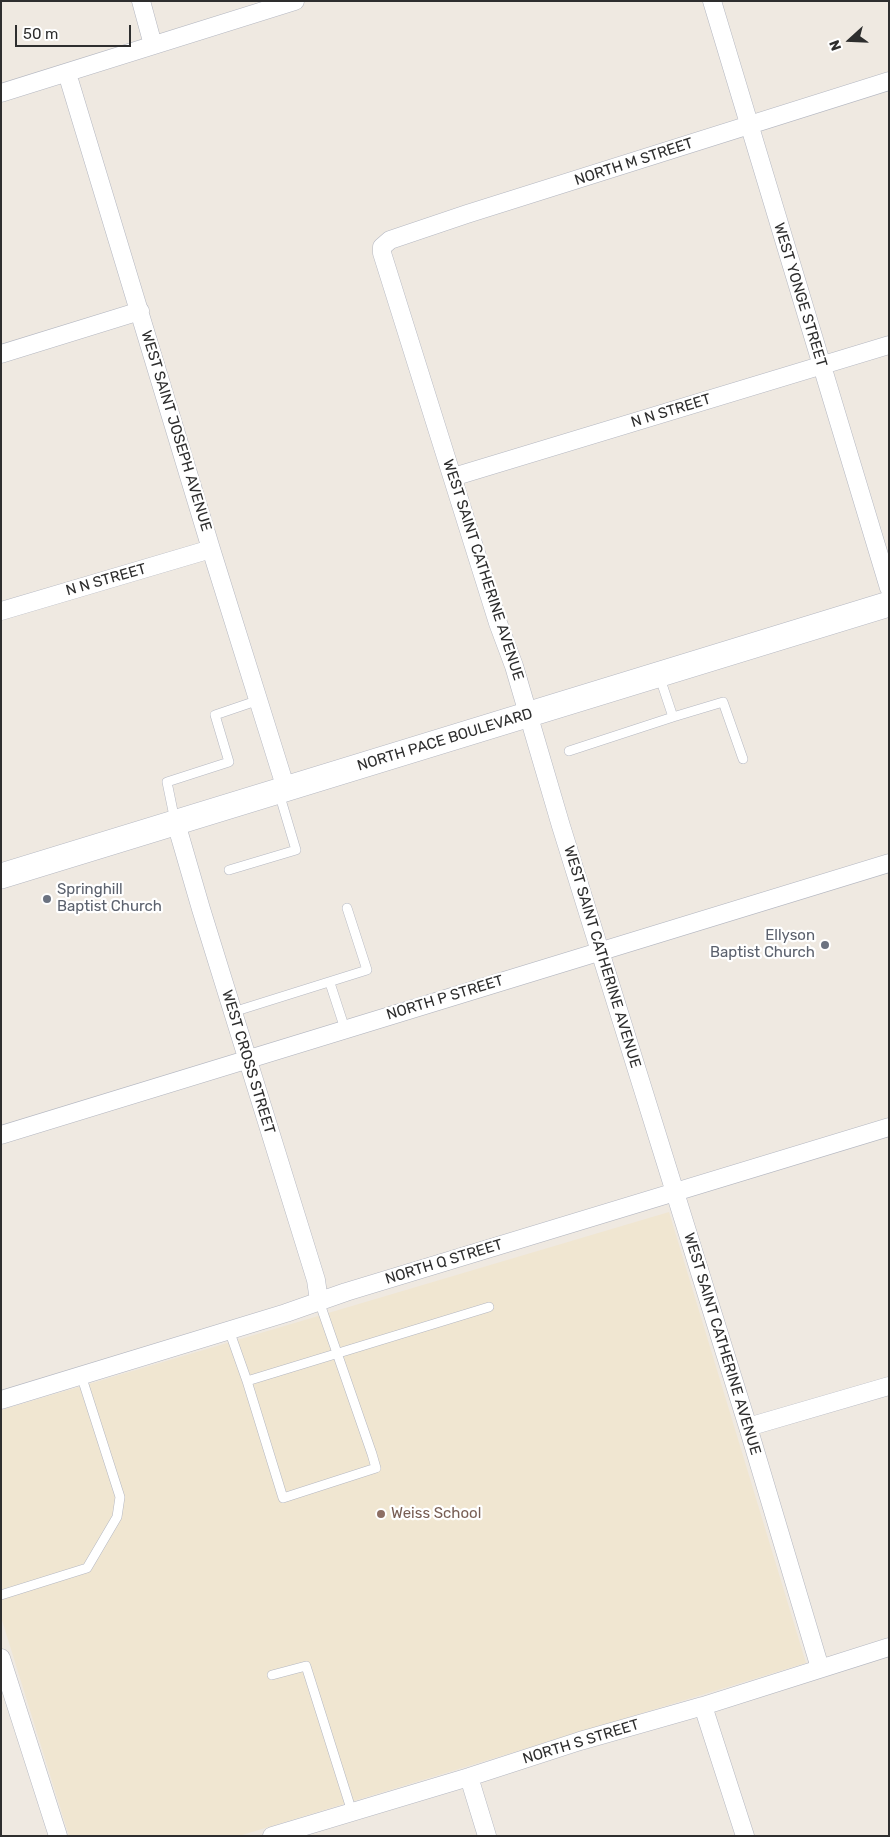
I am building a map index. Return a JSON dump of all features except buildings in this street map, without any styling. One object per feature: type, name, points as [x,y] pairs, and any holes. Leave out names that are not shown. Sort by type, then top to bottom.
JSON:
[{"type":"main road","name":"NORTH PACE BOULEVARD","points":[[1,876],[889,604]]},
{"type":"street","points":[[141,1],[153,45]]},
{"type":"street","points":[[1,93],[295,1]]},
{"type":"street","name":"WEST YONGE STREET","points":[[712,1],[889,588]]},
{"type":"street","name":"WEST SAINT JOSEPH AVENUE","points":[[67,73],[258,700],[283,790]]},
{"type":"street","name":"NORTH M STREET","points":[[382,247],[390,240],[467,214],[889,81]]},
{"type":"street","name":"WEST SAINT CATHERINE AVENUE","points":[[382,247],[382,253],[529,715],[561,826],[748,1427],[820,1668]]},
{"type":"street","points":[[1,354],[140,311]]},
{"type":"street","name":"N N STREET","points":[[453,477],[889,345]]},
{"type":"street","name":"N N STREET","points":[[1,611],[211,549]]},
{"type":"street","name":"WEST CROSS STREET","points":[[176,823],[316,1280],[319,1301]]},
{"type":"street","name":"NORTH P STREET","points":[[1,1135],[889,863]]},
{"type":"street","name":"NORTH Q STREET","points":[[1,1400],[675,1191],[889,1127]]},
{"type":"street","points":[[748,1427],[889,1386]]},
{"type":"street","name":"NORTH S STREET","points":[[272,1836],[469,1777],[580,1741],[703,1706],[889,1647]]},
{"type":"street","points":[[1,1658],[58,1836]]},
{"type":"street","points":[[703,1706],[745,1836]]},
{"type":"street","points":[[469,1777],[487,1836]]},
{"type":"lane","points":[[658,675],[673,717]]},
{"type":"lane","points":[[176,823],[166,782],[229,762],[215,715],[258,700]]},
{"type":"lane","points":[[569,751],[723,702],[743,759]]},
{"type":"lane","points":[[229,870],[296,850],[283,790]]},
{"type":"lane","points":[[233,1012],[367,970],[347,908]]},
{"type":"lane","points":[[330,983],[345,1029]]},
{"type":"lane","points":[[230,1330],[248,1381],[283,1498],[376,1468],[319,1301]]},
{"type":"lane","points":[[248,1381],[489,1307]]},
{"type":"lane","points":[[1,1595],[87,1568],[117,1517],[120,1497],[81,1375]]},
{"type":"lane","points":[[272,1675],[306,1666],[352,1812]]},
{"type":"shaded area","name":"Weiss School","points":[[669,1212],[806,1663],[239,1836],[69,1836],[1,1617],[1,1410]]},
{"type":"place","name":"Springhill Baptist Church","points":[[47,899]]},
{"type":"place","name":"Ellyson Baptist Church","points":[[825,945]]},
{"type":"place","name":"Weiss School","points":[[381,1514]]}]
